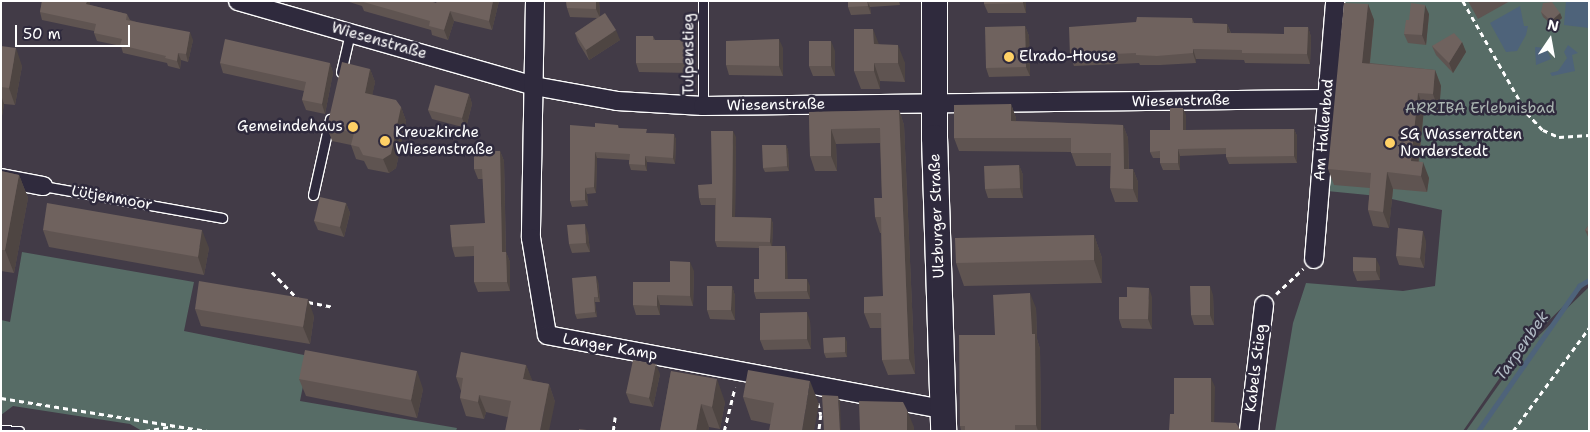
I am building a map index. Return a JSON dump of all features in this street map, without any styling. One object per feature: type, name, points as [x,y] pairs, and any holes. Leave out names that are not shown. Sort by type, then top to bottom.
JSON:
[{"type":"main road","name":"Ulzburger Straße","points":[[934,1],[934,103],[943,420]]},
{"type":"street","name":"Wiesenstraße","points":[[238,1],[534,86],[617,101],[703,106],[1327,99]]},
{"type":"street","name":"Langer Kamp","points":[[535,1],[532,238],[546,335],[812,384],[943,420]]},
{"type":"street","name":"Am Hallenbad","points":[[1314,259],[1335,1]]},
{"type":"street","name":"Lütjenmoor","points":[[1,178],[43,186]]},
{"type":"street","name":"Kabels Stieg","points":[[1249,431],[1264,305]]},
{"type":"lane","name":"Tulpenstieg","points":[[702,1],[703,106]]},
{"type":"lane","points":[[339,81],[350,33]]},
{"type":"lane","points":[[314,195],[333,109]]},
{"type":"lane","name":"Lütjenmoor","points":[[43,186],[222,218]]},
{"type":"lane","points":[[1,430],[19,431]]},
{"type":"path","points":[[1463,1],[1527,113],[1543,130],[1559,137],[1589,135]]},
{"type":"path","points":[[1264,305],[1314,259]]},
{"type":"path","points":[[272,272],[301,301],[333,307]]},
{"type":"path","points":[[1513,431],[1589,328]]},
{"type":"path","points":[[724,431],[732,391],[746,372]]},
{"type":"path","points":[[812,384],[821,414],[819,431]]},
{"type":"path","points":[[1,398],[207,431]]},
{"type":"path","points":[[613,431],[615,417]]},
{"type":"path","points":[[145,431],[176,425]]},
{"type":"green space","name":"ARRIBA Erlebnisbad","points":[[1342,1],[1589,1],[1589,281],[1519,350],[1463,431],[1275,431],[1293,323],[1306,283],[1403,291],[1435,286],[1442,210],[1378,196],[1327,191]]},
{"type":"green space","points":[[22,252],[194,282],[184,331],[309,356],[300,401],[457,428],[456,431],[142,431],[130,424],[13,406],[1,415],[1,320],[10,322]]},
{"type":"green space","points":[[1589,287],[1589,431],[1466,431],[1522,352]]},
{"type":"water","points":[[1566,1],[1589,1],[1589,28],[1564,25]]},
{"type":"water","points":[[1520,6],[1524,26],[1528,26],[1526,35],[1517,51],[1506,52],[1490,23]]},
{"type":"water","points":[[1568,45],[1578,53],[1572,55],[1575,71],[1552,76],[1550,73],[1558,71],[1567,58],[1564,52]]},
{"type":"water","points":[[1535,47],[1546,48],[1551,59],[1536,65]]},
{"type":"building","points":[[42,1],[87,1],[86,4],[127,14],[126,20],[190,32],[186,54],[178,53],[177,61],[165,58],[166,56],[120,45],[122,39],[94,33],[96,24],[40,12]]},
{"type":"building","points":[[360,1],[429,1],[436,3],[437,1],[493,1],[489,21],[450,11],[444,30],[429,26],[430,21]]},
{"type":"building","points":[[566,1],[596,1],[596,9],[567,8]]},
{"type":"building","points":[[848,1],[867,1],[868,6],[848,7]]},
{"type":"building","points":[[984,1],[1023,1],[1023,3],[984,4]]},
{"type":"building","points":[[1552,2],[1560,13],[1551,21],[1541,12],[1543,3]]},
{"type":"building","points":[[1344,3],[1368,4],[1362,63],[1435,70],[1433,94],[1418,93],[1411,161],[1423,162],[1421,176],[1387,172],[1383,212],[1368,210],[1371,173],[1328,169]]},
{"type":"building","points":[[1411,3],[1425,5],[1422,35],[1404,34],[1406,20],[1409,20]]},
{"type":"building","points":[[605,13],[616,30],[586,50],[575,33]]},
{"type":"building","points":[[1137,17],[1192,18],[1192,23],[1227,24],[1227,33],[1284,34],[1284,27],[1308,27],[1307,54],[1242,53],[1242,50],[1193,49],[1193,53],[1157,56],[1136,55],[1136,53],[1070,56],[1069,27],[1136,22]]},
{"type":"building","name":"Elrado-House","points":[[1025,26],[1026,67],[986,68],[985,27]]},
{"type":"building","points":[[854,29],[873,29],[874,44],[898,45],[898,63],[874,63],[874,71],[854,71]]},
{"type":"building","points":[[1454,33],[1462,42],[1449,63],[1432,46]]},
{"type":"building","points":[[636,36],[653,36],[653,40],[687,40],[687,63],[636,63]]},
{"type":"building","points":[[225,39],[330,63],[322,104],[302,100],[306,82],[220,63]]},
{"type":"building","points":[[779,39],[779,66],[726,65],[726,41]]},
{"type":"building","points":[[809,41],[831,41],[831,66],[809,66]]},
{"type":"building","points":[[1,46],[16,48],[9,88],[1,87]]},
{"type":"building","points":[[342,62],[370,69],[365,93],[396,100],[401,107],[391,154],[383,159],[363,155],[359,147],[351,145],[354,133],[327,127]]},
{"type":"building","points":[[435,85],[469,94],[462,118],[428,110]]},
{"type":"building","points":[[1011,104],[1011,121],[1123,125],[1124,169],[1133,169],[1133,189],[1110,188],[1111,153],[1071,153],[1071,138],[954,138],[954,105]]},
{"type":"building","points":[[1170,108],[1183,108],[1183,130],[1294,129],[1294,156],[1226,157],[1226,148],[1178,149],[1178,163],[1160,163],[1160,151],[1150,152],[1150,130],[1170,130]]},
{"type":"building","points":[[899,110],[909,359],[882,360],[881,313],[864,313],[864,297],[883,296],[881,217],[875,217],[874,198],[882,198],[880,128],[831,129],[831,156],[810,156],[809,112]]},
{"type":"building","points":[[595,123],[618,125],[618,128],[647,129],[646,133],[674,134],[673,158],[645,156],[645,165],[629,164],[630,154],[595,152],[594,187],[585,188],[585,200],[570,201],[570,125],[595,127]]},
{"type":"building","points":[[711,131],[733,131],[732,217],[771,218],[770,242],[715,241],[716,198],[699,198],[698,185],[712,184]]},
{"type":"building","points":[[762,145],[786,145],[787,166],[763,168]]},
{"type":"building","points":[[474,151],[500,151],[502,252],[506,252],[507,282],[474,282],[474,246],[452,247],[450,225],[485,223],[482,169],[474,169]]},
{"type":"building","points":[[1019,165],[1020,188],[985,189],[984,166]]},
{"type":"building","points":[[1,171],[19,175],[5,250],[1,250]]},
{"type":"building","points":[[320,197],[346,203],[340,227],[314,221]]},
{"type":"building","points":[[47,203],[202,230],[198,257],[43,230]]},
{"type":"building","points":[[585,224],[586,243],[569,244],[567,225]]},
{"type":"building","points":[[1398,228],[1423,231],[1420,258],[1396,256]]},
{"type":"building","points":[[1094,235],[1094,260],[956,263],[955,238]]},
{"type":"building","points":[[759,246],[785,246],[785,279],[807,279],[807,291],[754,292],[754,279],[759,279]]},
{"type":"building","points":[[1353,257],[1376,258],[1376,271],[1353,271]]},
{"type":"building","points":[[670,261],[690,262],[690,296],[657,295],[657,306],[633,305],[633,282],[670,282]]},
{"type":"building","points":[[596,276],[598,297],[594,297],[595,312],[575,314],[572,278]]},
{"type":"building","points":[[199,281],[308,299],[303,327],[195,309]]},
{"type":"building","points":[[707,286],[732,286],[731,310],[707,310]]},
{"type":"building","points":[[1190,286],[1210,286],[1210,315],[1191,315]]},
{"type":"building","points":[[1127,287],[1149,288],[1148,319],[1119,319],[1119,297],[1127,297]]},
{"type":"building","points":[[1030,293],[1032,334],[1035,334],[1036,425],[1015,425],[1015,431],[965,431],[965,426],[960,426],[959,335],[995,335],[993,295]]},
{"type":"building","points":[[807,312],[807,339],[760,340],[760,313]]},
{"type":"building","points":[[845,337],[845,352],[824,353],[823,338]]},
{"type":"building","points":[[305,350],[417,371],[411,400],[299,379]]},
{"type":"building","points":[[461,352],[526,365],[523,379],[549,384],[540,431],[505,431],[511,401],[479,395],[478,402],[460,398],[463,378],[456,377]]},
{"type":"building","points":[[633,360],[656,364],[649,398],[626,393]]},
{"type":"building","points":[[748,370],[810,381],[802,431],[769,431],[774,403],[743,397]]},
{"type":"building","points":[[671,371],[717,379],[712,407],[701,404],[696,431],[660,431]]},
{"type":"building","points":[[1174,378],[1211,378],[1211,422],[1236,423],[1241,431],[1169,431],[1170,414],[1174,414]]},
{"type":"building","points":[[822,395],[838,396],[840,431],[824,431]]},
{"type":"building","points":[[859,401],[903,402],[907,410],[907,431],[860,431]]},
{"type":"building","points":[[579,429],[595,431],[579,431]]},
{"type":"waterway","name":"Tarpenbek","points":[[1478,431],[1579,286],[1589,280]]},
{"type":"place","name":"Elrado-House","points":[[1009,57]]},
{"type":"place","name":"Gemeindehaus","points":[[353,127]]},
{"type":"place","name":"Kreuzkirche Wiesenstraße","points":[[385,141]]},
{"type":"place","name":"SG Wasserratten Norderstedt","points":[[1390,143]]}]
